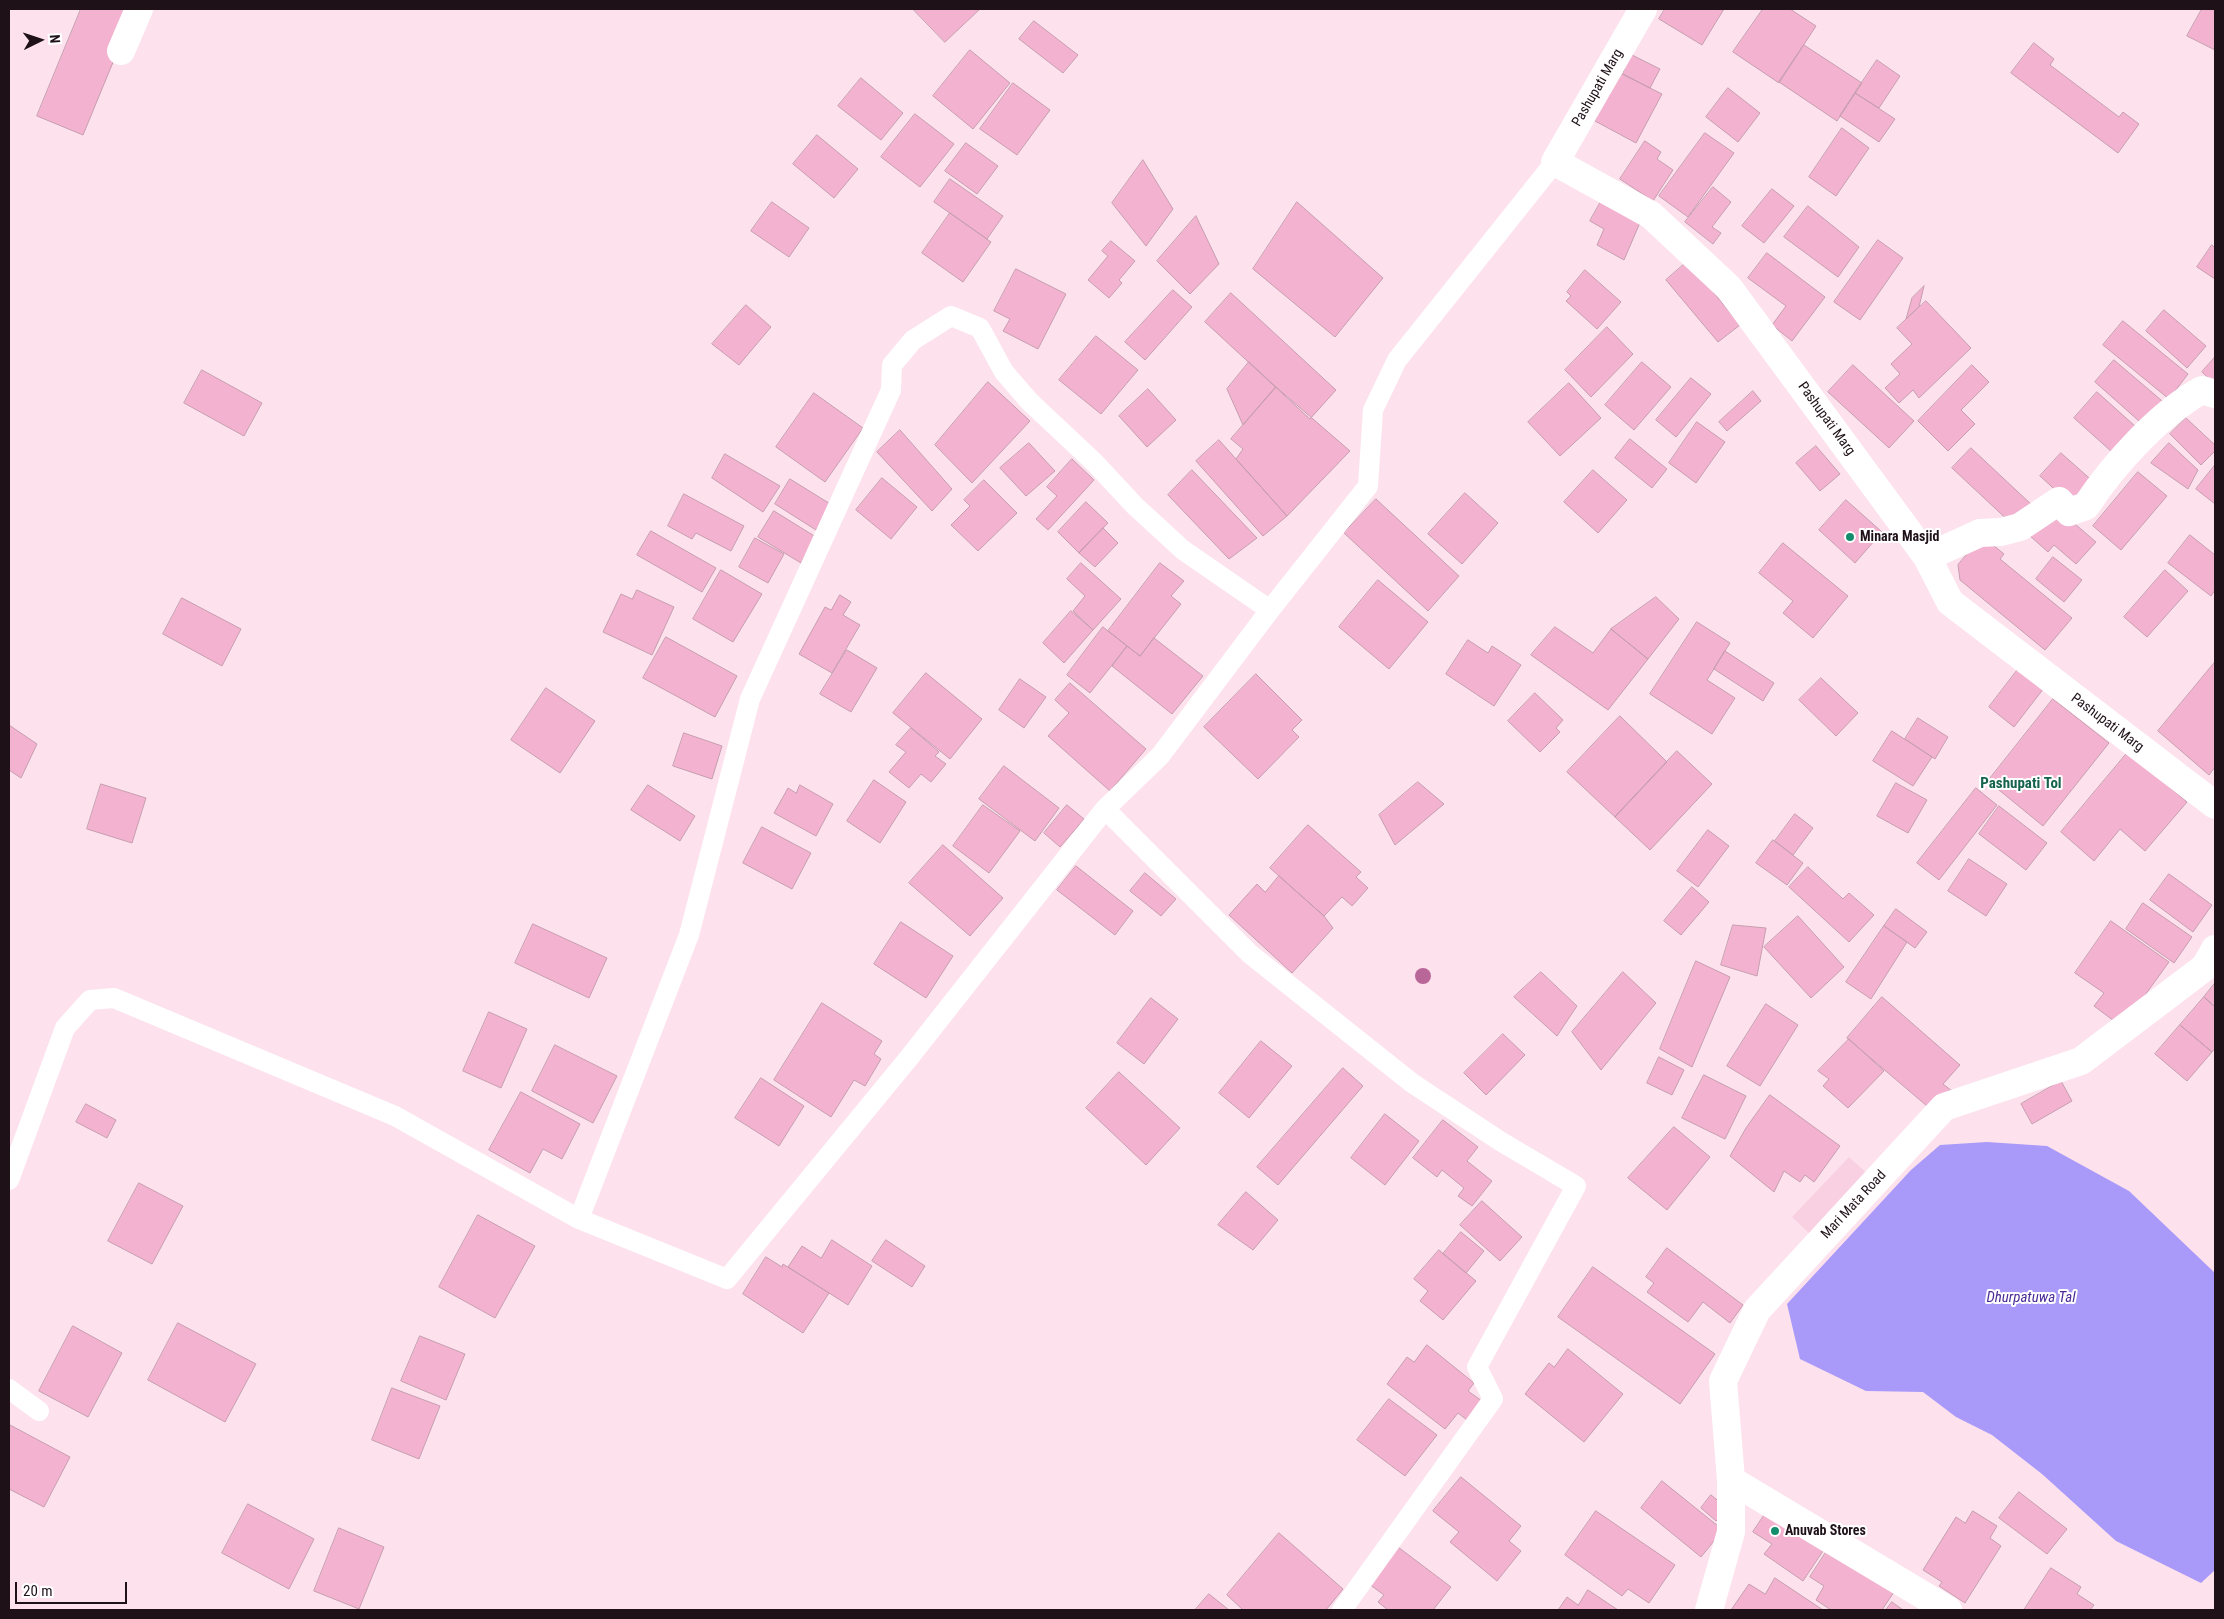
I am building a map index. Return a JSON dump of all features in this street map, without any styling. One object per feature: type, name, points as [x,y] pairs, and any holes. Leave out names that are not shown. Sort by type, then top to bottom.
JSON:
[{"type":"street","points":[[121,51],[139,9]]},
{"type":"street","name":"Pashupati Marg","points":[[1642,9],[1555,162],[1651,215],[1729,288],[1927,557],[1950,602],[2215,806]]},
{"type":"street","points":[[1927,557],[1980,533],[2001,532],[2020,527],[2059,501],[2069,512],[2086,506],[2100,486],[2138,444],[2188,398],[2202,390],[2215,394]]},
{"type":"street","name":"Mari Mata Road","points":[[1709,1610],[1732,1532],[1731,1480],[1723,1381],[1757,1310],[1944,1107],[2081,1061],[2205,967],[2215,949]]},
{"type":"street","points":[[1731,1480],[1948,1610]]},
{"type":"lane","points":[[11,1167],[65,1028],[90,1000],[114,998],[395,1116],[579,1219],[726,1279],[908,1059],[1105,809],[1160,756],[1270,610],[1368,486],[1373,410],[1397,360],[1555,162]]},
{"type":"lane","points":[[579,1219],[689,935],[750,700],[891,390],[892,365],[913,340],[950,316],[980,328],[1004,372],[1029,401],[1096,463],[1135,506],[1183,550],[1270,610]]},
{"type":"lane","points":[[1105,809],[1257,960],[1412,1083],[1500,1141],[1576,1186],[1477,1367],[1493,1400],[1342,1610]]},
{"type":"lane","points":[[9,1389],[38,1411]]},
{"type":"shaded area","points":[[1849,1157],[1872,1178],[1815,1239],[1792,1217]]},
{"type":"water","name":"Dhurpatuwa Tal","points":[[1987,1142],[2047,1146],[2129,1191],[2215,1273],[2215,1570],[2201,1583],[2116,1541],[2042,1474],[1992,1435],[1956,1417],[1923,1392],[1866,1391],[1800,1359],[1787,1304],[1911,1170],[1940,1145]]},
{"type":"building","points":[[81,9],[135,9],[83,135],[37,116]]},
{"type":"building","points":[[913,9],[980,9],[945,42]]},
{"type":"building","points":[[1665,9],[1724,9],[1702,45],[1659,19]]},
{"type":"building","points":[[1763,9],[1790,9],[1816,26],[1779,83],[1733,52]]},
{"type":"building","points":[[2202,9],[2215,9],[2215,50],[2187,36]]},
{"type":"building","points":[[1034,21],[1078,55],[1063,73],[1019,39]]},
{"type":"building","points":[[2034,43],[2054,59],[2050,65],[2119,117],[2123,112],[2139,124],[2118,153],[2011,73]]},
{"type":"building","points":[[1804,45],[1862,83],[1837,121],[1779,82]]},
{"type":"building","points":[[970,50],[1010,83],[973,129],[933,96]]},
{"type":"building","points":[[1630,54],[1660,69],[1650,88],[1623,74]]},
{"type":"building","points":[[1877,60],[1900,76],[1879,108],[1855,93]]},
{"type":"building","points":[[1620,73],[1662,94],[1636,143],[1595,121]]},
{"type":"building","points":[[861,78],[903,113],[881,140],[838,106]]},
{"type":"building","points":[[1013,83],[1050,110],[1017,155],[980,129]]},
{"type":"building","points":[[1728,88],[1760,113],[1738,142],[1706,117]]},
{"type":"building","points":[[1855,93],[1895,119],[1879,142],[1840,116]]},
{"type":"building","points":[[915,114],[954,144],[920,187],[881,157]]},
{"type":"building","points":[[1842,128],[1869,148],[1836,196],[1809,177]]},
{"type":"building","points":[[1705,133],[1734,153],[1688,217],[1659,196]]},
{"type":"building","points":[[817,135],[858,169],[834,198],[793,164]]},
{"type":"building","points":[[1645,141],[1661,152],[1657,159],[1673,170],[1653,201],[1620,179]]},
{"type":"building","points":[[966,143],[998,166],[977,194],[945,171]]},
{"type":"building","points":[[1143,160],[1173,209],[1146,246],[1112,203]]},
{"type":"building","points":[[950,179],[1003,216],[987,239],[934,202]]},
{"type":"building","points":[[1713,187],[1731,202],[1712,227],[1721,233],[1713,244],[1685,222]]},
{"type":"building","points":[[1772,189],[1794,206],[1764,243],[1742,226]]},
{"type":"building","points":[[1604,196],[1642,218],[1624,260],[1597,245],[1604,229],[1590,221]]},
{"type":"building","points":[[772,202],[809,228],[789,257],[751,231]]},
{"type":"building","points":[[1297,202],[1383,278],[1335,337],[1253,269]]},
{"type":"building","points":[[1808,206],[1859,247],[1838,277],[1784,237]]},
{"type":"building","points":[[950,213],[991,242],[963,282],[922,253]]},
{"type":"building","points":[[1196,216],[1219,264],[1190,294],[1157,261]]},
{"type":"building","points":[[1878,240],[1903,258],[1860,320],[1834,302]]},
{"type":"building","points":[[1111,241],[1135,261],[1119,280],[1122,283],[1109,298],[1088,280],[1108,256],[1102,251]]},
{"type":"building","points":[[2212,245],[2215,248],[2215,279],[2197,267]]},
{"type":"building","points":[[1767,253],[1825,297],[1792,341],[1772,325],[1786,306],[1748,278]]},
{"type":"building","points":[[1688,261],[1740,325],[1718,342],[1666,280]]},
{"type":"building","points":[[1016,269],[1066,294],[1038,349],[1003,331],[1010,319],[994,311]]},
{"type":"building","points":[[1585,270],[1621,302],[1597,329],[1566,301],[1571,296],[1567,292]]},
{"type":"building","points":[[1924,286],[1919,307],[1906,319],[1912,298]]},
{"type":"building","points":[[1173,290],[1192,307],[1145,360],[1125,342]]},
{"type":"building","points":[[1231,293],[1336,390],[1310,419],[1205,322]]},
{"type":"building","points":[[1926,301],[1971,348],[1919,398],[1913,390],[1899,403],[1885,388],[1900,374],[1891,364],[1912,344],[1897,328]]},
{"type":"building","points":[[746,305],[771,327],[739,365],[712,344]]},
{"type":"building","points":[[2164,310],[2206,346],[2187,368],[2146,331]]},
{"type":"building","points":[[2123,321],[2188,374],[2169,399],[2103,345]]},
{"type":"building","points":[[1607,327],[1633,354],[1591,397],[1565,370]]},
{"type":"building","points":[[1096,336],[1138,370],[1101,414],[1059,380]]},
{"type":"building","points":[[2215,357],[2215,384],[2202,372]]},
{"type":"building","points":[[2114,360],[2168,406],[2148,429],[2095,382]]},
{"type":"building","points":[[1249,362],[1276,387],[1243,425],[1227,389]]},
{"type":"building","points":[[1642,362],[1671,387],[1634,430],[1605,405]]},
{"type":"building","points":[[1853,365],[1914,421],[1889,448],[1828,392]]},
{"type":"building","points":[[1972,365],[1989,382],[1961,410],[1975,424],[1948,451],[1918,421]]},
{"type":"building","points":[[202,370],[262,403],[244,436],[184,403]]},
{"type":"building","points":[[1691,378],[1711,394],[1676,437],[1656,420]]},
{"type":"building","points":[[988,382],[1030,421],[972,483],[935,445]]},
{"type":"building","points":[[1569,383],[1601,418],[1560,456],[1528,422]]},
{"type":"building","points":[[1276,387],[1350,451],[1287,516],[1236,459],[1243,449],[1231,439]]},
{"type":"building","points":[[1148,389],[1176,420],[1147,447],[1119,416]]},
{"type":"building","points":[[1753,391],[1761,401],[1727,431],[1719,422]]},
{"type":"building","points":[[2097,392],[2135,426],[2112,452],[2074,418]]},
{"type":"building","points":[[814,393],[863,428],[825,482],[776,447]]},
{"type":"building","points":[[2186,418],[2215,445],[2215,451],[2201,465],[2170,434]]},
{"type":"building","points":[[1697,422],[1725,442],[1696,483],[1669,463]]},
{"type":"building","points":[[900,430],[952,489],[932,511],[877,452]]},
{"type":"building","points":[[1630,439],[1667,469],[1652,488],[1615,458]]},
{"type":"building","points":[[1219,440],[1287,516],[1263,536],[1196,461]]},
{"type":"building","points":[[1029,443],[1055,471],[1026,496],[1000,468]]},
{"type":"building","points":[[2169,443],[2198,470],[2188,489],[2151,463]]},
{"type":"building","points":[[1816,446],[1840,474],[1820,491],[1796,463]]},
{"type":"building","points":[[1971,448],[2033,506],[2014,526],[1952,468]]},
{"type":"building","points":[[2061,453],[2096,484],[2075,508],[2040,476]]},
{"type":"building","points":[[725,454],[780,486],[763,512],[712,478]]},
{"type":"building","points":[[1072,459],[1094,480],[1048,530],[1036,519],[1057,496],[1047,487]]},
{"type":"building","points":[[2215,465],[2215,504],[2196,489]]},
{"type":"building","points":[[1192,470],[1257,538],[1229,559],[1168,495]]},
{"type":"building","points":[[1593,470],[1627,500],[1598,533],[1564,502]]},
{"type":"building","points":[[2138,472],[2167,496],[2121,550],[2093,526]]},
{"type":"building","points":[[882,478],[917,507],[891,539],[856,510]]},
{"type":"building","points":[[790,479],[832,505],[816,530],[775,504]]},
{"type":"building","points":[[984,480],[1017,513],[978,551],[951,525],[970,506],[964,500]]},
{"type":"building","points":[[1465,493],[1498,523],[1462,564],[1428,534]]},
{"type":"building","points":[[684,494],[744,526],[731,551],[696,533],[692,539],[668,526]]},
{"type":"building","points":[[1376,499],[1459,576],[1428,611],[1344,533]]},
{"type":"building","points":[[1846,500],[1882,532],[1855,563],[1819,530]]},
{"type":"building","points":[[1086,502],[1108,523],[1079,553],[1058,532]]},
{"type":"building","points":[[2054,506],[2096,542],[2076,564],[2054,545],[2048,552],[2029,535]]},
{"type":"building","points":[[774,511],[816,537],[801,563],[758,537]]},
{"type":"building","points":[[1103,528],[1118,543],[1095,567],[1079,553]]},
{"type":"building","points":[[651,531],[716,568],[702,592],[637,555]]},
{"type":"building","points":[[2190,535],[2215,555],[2215,590],[2211,596],[2168,563]]},
{"type":"building","points":[[1982,536],[2004,554],[2000,559],[2072,618],[2045,650],[1960,580],[1958,565]]},
{"type":"building","points":[[755,538],[784,554],[768,583],[739,567]]},
{"type":"building","points":[[1783,543],[1848,596],[1813,638],[1783,613],[1793,601],[1759,573]]},
{"type":"building","points":[[2053,557],[2082,580],[2064,602],[2036,579]]},
{"type":"building","points":[[1081,563],[1121,599],[1093,630],[1073,611],[1085,596],[1067,579]]},
{"type":"building","points":[[1160,563],[1184,581],[1171,596],[1181,604],[1140,656],[1108,631]]},
{"type":"building","points":[[721,570],[762,594],[733,642],[693,619]]},
{"type":"building","points":[[2165,570],[2188,591],[2147,637],[2124,617]]},
{"type":"building","points":[[1378,580],[1428,622],[1389,669],[1339,627]]},
{"type":"building","points":[[637,590],[674,607],[652,655],[603,632],[621,594],[632,599]]},
{"type":"building","points":[[840,595],[851,602],[843,615],[860,625],[832,673],[799,654],[825,607],[831,610]]},
{"type":"building","points":[[1656,597],[1679,619],[1648,659],[1611,629]]},
{"type":"building","points":[[182,598],[241,629],[222,666],[163,634]]},
{"type":"building","points":[[1071,611],[1093,630],[1064,663],[1043,643]]},
{"type":"building","points":[[1697,622],[1730,643],[1707,680],[1735,698],[1712,734],[1650,694]]},
{"type":"building","points":[[1103,627],[1127,646],[1090,693],[1067,675]]},
{"type":"building","points":[[1555,627],[1593,653],[1611,629],[1648,659],[1608,710],[1531,655]]},
{"type":"building","points":[[666,637],[737,676],[715,717],[643,678]]},
{"type":"building","points":[[1154,638],[1203,676],[1172,714],[1112,666],[1127,646],[1140,656]]},
{"type":"building","points":[[1468,640],[1488,653],[1492,646],[1521,665],[1494,706],[1446,674]]},
{"type":"building","points":[[847,650],[877,668],[851,712],[820,694]]},
{"type":"building","points":[[1725,651],[1774,683],[1763,701],[1714,669]]},
{"type":"building","points":[[2215,662],[2215,767],[2209,775],[2158,731]]},
{"type":"building","points":[[2019,668],[2044,688],[2014,727],[1989,707]]},
{"type":"building","points":[[926,673],[982,719],[950,759],[893,713]]},
{"type":"building","points":[[1256,674],[1302,720],[1292,730],[1299,737],[1258,779],[1204,727]]},
{"type":"building","points":[[1821,678],[1858,713],[1836,736],[1799,700]]},
{"type":"building","points":[[1020,679],[1046,697],[1024,728],[999,710]]},
{"type":"building","points":[[1070,683],[1146,749],[1110,791],[1048,736],[1069,713],[1055,700]]},
{"type":"building","points":[[546,688],[595,721],[560,773],[511,740]]},
{"type":"building","points":[[1535,693],[1563,720],[1556,728],[1560,732],[1540,752],[1508,721]]},
{"type":"building","points":[[2053,699],[2109,743],[2043,826],[1988,781]]},
{"type":"building","points":[[1620,716],[1667,762],[1615,817],[1567,772]]},
{"type":"building","points":[[1918,718],[1948,737],[1935,759],[1905,739]]},
{"type":"building","points":[[9,725],[37,744],[21,778],[9,770]]},
{"type":"building","points":[[911,728],[939,752],[935,756],[946,764],[931,782],[921,774],[909,788],[889,772],[906,752],[896,745]]},
{"type":"building","points":[[1892,731],[1932,757],[1913,786],[1873,761]]},
{"type":"building","points":[[684,733],[722,746],[712,779],[673,766]]},
{"type":"building","points":[[1677,751],[1712,784],[1650,850],[1615,817]]},
{"type":"building","points":[[2128,752],[2187,802],[2145,851],[2120,829],[2094,861],[2061,832]]},
{"type":"building","points":[[1004,766],[1059,808],[1035,841],[979,799]]},
{"type":"building","points":[[874,780],[906,802],[880,843],[847,821]]},
{"type":"building","points":[[1418,782],[1444,804],[1395,845],[1379,815]]},
{"type":"building","points":[[1896,783],[1927,800],[1908,833],[1877,816]]},
{"type":"building","points":[[101,784],[146,798],[132,843],[87,829]]},
{"type":"building","points":[[648,785],[695,816],[680,841],[631,810]]},
{"type":"building","points":[[800,785],[833,804],[816,836],[774,813],[788,788],[796,793]]},
{"type":"building","points":[[1976,788],[1997,805],[1939,880],[1917,863]]},
{"type":"building","points":[[983,805],[1020,831],[989,873],[953,846]]},
{"type":"building","points":[[1067,805],[1084,819],[1060,847],[1044,833]]},
{"type":"building","points":[[1999,806],[2047,843],[2026,870],[1979,834]]},
{"type":"building","points":[[1795,814],[1813,828],[1793,855],[1775,841]]},
{"type":"building","points":[[1308,825],[1361,872],[1356,877],[1368,888],[1352,906],[1342,897],[1324,916],[1270,868]]},
{"type":"building","points":[[762,827],[811,853],[792,889],[743,863]]},
{"type":"building","points":[[1708,830],[1729,846],[1698,887],[1677,871]]},
{"type":"building","points":[[1773,840],[1803,863],[1787,885],[1756,863]]},
{"type":"building","points":[[943,845],[1003,898],[970,936],[909,883]]},
{"type":"building","points":[[1969,859],[2007,884],[1986,916],[1948,891]]},
{"type":"building","points":[[1076,866],[1133,911],[1115,935],[1057,890]]},
{"type":"building","points":[[1808,867],[1843,899],[1849,893],[1874,915],[1849,942],[1789,887]]},
{"type":"building","points":[[1145,873],[1176,899],[1161,916],[1130,891]]},
{"type":"building","points":[[2169,874],[2212,905],[2193,932],[2150,900]]},
{"type":"building","points":[[1279,876],[1324,916],[1333,928],[1292,973],[1229,915],[1257,884],[1265,892]]},
{"type":"building","points":[[1692,887],[1709,902],[1681,935],[1664,921]]},
{"type":"building","points":[[2143,903],[2192,937],[2174,963],[2126,929]]},
{"type":"building","points":[[1896,909],[1927,932],[1915,948],[1884,926]]},
{"type":"building","points":[[1798,916],[1844,967],[1811,998],[1764,947]]},
{"type":"building","points":[[2111,921],[2169,962],[2122,1027],[2094,1006],[2104,993],[2075,973]]},
{"type":"building","points":[[901,922],[953,956],[926,998],[874,964]]},
{"type":"building","points":[[533,924],[607,958],[589,998],[515,963]]},
{"type":"building","points":[[1733,925],[1766,928],[1757,976],[1721,965]]},
{"type":"building","points":[[1884,926],[1907,942],[1871,999],[1846,982]]},
{"type":"building","points":[[1696,961],[1730,977],[1692,1067],[1660,1049]]},
{"type":"building","points":[[1541,972],[1577,1006],[1557,1036],[1514,997]]},
{"type":"building","points":[[1623,972],[1656,1003],[1601,1070],[1572,1032]]},
{"type":"building","points":[[2215,983],[2215,1007],[2204,997]]},
{"type":"building","points":[[1882,997],[1960,1065],[1943,1084],[1952,1091],[1934,1112],[1847,1038]]},
{"type":"building","points":[[2204,997],[2215,1007],[2215,1048],[2212,1052],[2180,1025]]},
{"type":"building","points":[[1151,998],[1178,1019],[1144,1064],[1117,1043]]},
{"type":"building","points":[[822,1003],[882,1041],[874,1054],[881,1059],[865,1086],[854,1080],[831,1117],[774,1080]]},
{"type":"building","points":[[1766,1004],[1798,1025],[1760,1086],[1727,1066]]},
{"type":"building","points":[[489,1012],[527,1029],[501,1088],[463,1071]]},
{"type":"building","points":[[2180,1025],[2212,1052],[2187,1081],[2155,1054]]},
{"type":"building","points":[[1503,1034],[1525,1055],[1486,1095],[1464,1073]]},
{"type":"building","points":[[1849,1039],[1884,1071],[1848,1108],[1823,1086],[1829,1079],[1818,1071]]},
{"type":"building","points":[[1261,1041],[1292,1066],[1249,1118],[1219,1093]]},
{"type":"building","points":[[555,1045],[617,1076],[593,1123],[532,1091]]},
{"type":"building","points":[[1659,1057],[1684,1070],[1672,1095],[1647,1083]]},
{"type":"building","points":[[1343,1068],[1363,1086],[1278,1185],[1257,1167]]},
{"type":"building","points":[[1119,1072],[1180,1128],[1146,1165],[1086,1108]]},
{"type":"building","points":[[1704,1075],[1746,1096],[1725,1139],[1682,1118]]},
{"type":"building","points":[[761,1078],[804,1106],[779,1146],[735,1118]]},
{"type":"building","points":[[2061,1081],[2072,1101],[2032,1124],[2021,1104]]},
{"type":"building","points":[[521,1092],[580,1124],[562,1159],[543,1149],[530,1173],[489,1150]]},
{"type":"building","points":[[1770,1095],[1840,1146],[1814,1182],[1805,1175],[1800,1182],[1784,1171],[1774,1192],[1730,1156],[1746,1128]]},
{"type":"building","points":[[86,1104],[116,1120],[107,1138],[76,1122]]},
{"type":"building","points":[[1385,1114],[1419,1141],[1385,1185],[1351,1158]]},
{"type":"building","points":[[1443,1120],[1478,1147],[1467,1161],[1492,1181],[1472,1206],[1458,1196],[1464,1188],[1442,1170],[1437,1177],[1413,1158]]},
{"type":"building","points":[[1674,1127],[1710,1157],[1667,1210],[1628,1178]]},
{"type":"building","points":[[139,1183],[183,1206],[152,1264],[108,1241]]},
{"type":"building","points":[[1246,1192],[1278,1220],[1253,1250],[1218,1225]]},
{"type":"building","points":[[1482,1201],[1522,1237],[1500,1261],[1460,1225]]},
{"type":"building","points":[[478,1215],[535,1246],[495,1318],[439,1287]]},
{"type":"building","points":[[1461,1232],[1484,1251],[1466,1273],[1443,1254]]},
{"type":"building","points":[[832,1240],[872,1266],[848,1305],[788,1267],[802,1246],[821,1258]]},
{"type":"building","points":[[886,1240],[925,1266],[912,1287],[872,1261]]},
{"type":"building","points":[[1667,1248],[1743,1305],[1730,1323],[1703,1302],[1688,1322],[1647,1292],[1654,1283],[1646,1277]]},
{"type":"building","points":[[1439,1250],[1476,1281],[1443,1320],[1420,1301],[1428,1291],[1414,1279]]},
{"type":"building","points":[[766,1257],[782,1267],[783,1264],[829,1293],[803,1333],[743,1294]]},
{"type":"building","points":[[1593,1267],[1715,1354],[1680,1404],[1558,1317]]},
{"type":"building","points":[[178,1323],[256,1364],[225,1422],[148,1380]]},
{"type":"building","points":[[73,1326],[122,1353],[88,1417],[39,1391]]},
{"type":"building","points":[[420,1336],[465,1354],[446,1400],[401,1381]]},
{"type":"building","points":[[1427,1345],[1474,1383],[1468,1391],[1482,1401],[1467,1420],[1458,1413],[1445,1429],[1387,1384],[1407,1357],[1414,1362]]},
{"type":"building","points":[[1568,1349],[1623,1394],[1584,1442],[1525,1394],[1549,1363],[1554,1367]]},
{"type":"building","points":[[392,1388],[440,1406],[419,1459],[372,1440]]},
{"type":"building","points":[[1389,1399],[1437,1435],[1405,1476],[1357,1440]]},
{"type":"building","points":[[10,1425],[70,1457],[44,1507],[9,1489]]},
{"type":"building","points":[[1461,1477],[1521,1526],[1509,1541],[1521,1551],[1497,1581],[1450,1542],[1459,1532],[1433,1511]]},
{"type":"building","points":[[1662,1481],[1723,1530],[1701,1557],[1641,1508]]},
{"type":"building","points":[[2019,1492],[2067,1529],[2047,1554],[1999,1518]]},
{"type":"building","points":[[1711,1495],[1727,1508],[1716,1521],[1701,1508]]},
{"type":"building","points":[[248,1504],[314,1539],[289,1589],[222,1553]]},
{"type":"building","points":[[1596,1511],[1675,1565],[1649,1603],[1628,1589],[1622,1596],[1565,1555]]},
{"type":"building","points":[[1767,1511],[1827,1545],[1803,1581],[1764,1554],[1772,1544],[1753,1532]]},
{"type":"building","points":[[1973,1511],[1997,1526],[1990,1538],[2001,1546],[1965,1603],[1939,1586],[1942,1582],[1923,1570],[1956,1517],[1965,1523]]},
{"type":"building","points":[[339,1528],[384,1547],[359,1609],[314,1591]]},
{"type":"building","points":[[1279,1533],[1343,1589],[1326,1610],[1243,1610],[1227,1595]]},
{"type":"building","points":[[1830,1546],[1896,1589],[1882,1610],[1831,1610],[1816,1600],[1824,1586],[1810,1577]]},
{"type":"building","points":[[1398,1547],[1451,1587],[1433,1610],[1388,1610],[1378,1602],[1384,1595],[1369,1584]]},
{"type":"building","points":[[2051,1568],[2081,1587],[2077,1594],[2094,1605],[2090,1610],[2024,1610]]},
{"type":"building","points":[[1775,1578],[1823,1610],[1731,1610],[1749,1584],[1765,1594]]},
{"type":"building","points":[[1588,1590],[1618,1610],[1558,1610],[1567,1597],[1578,1605]]},
{"type":"building","points":[[1209,1594],[1229,1610],[1195,1610]]},
{"type":"building","points":[[1892,1602],[1903,1610],[1886,1610]]},
{"type":"place","name":"Minara Masjid","points":[[1850,537]]},
{"type":"place","name":"Anuvab Stores","points":[[1775,1531]]},
{"type":"district","name":"Pashupati Tol","points":[[2021,784]]}]
